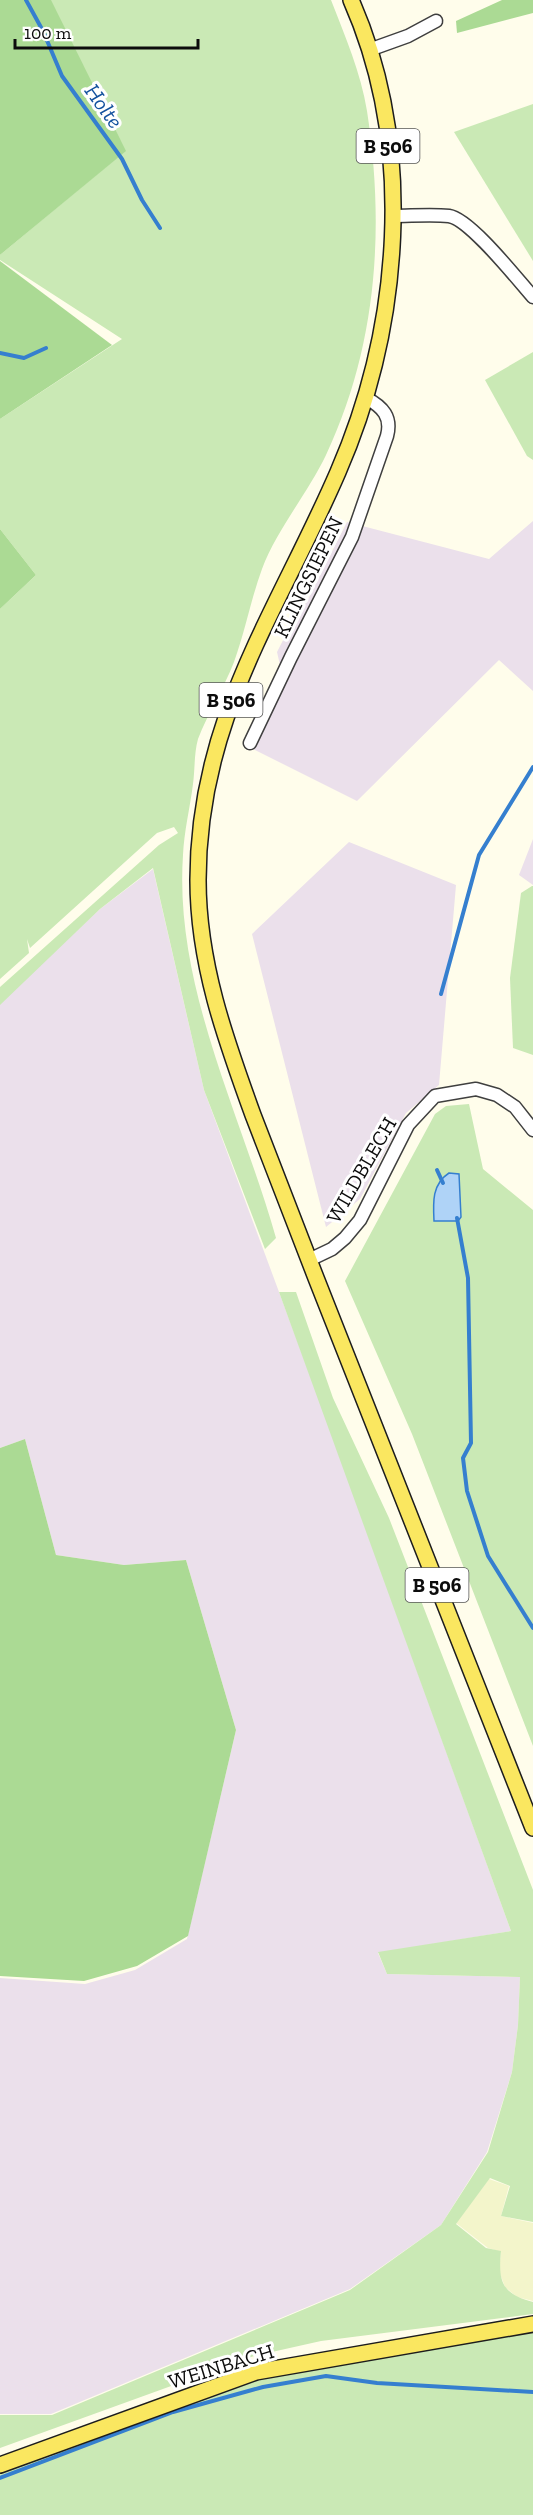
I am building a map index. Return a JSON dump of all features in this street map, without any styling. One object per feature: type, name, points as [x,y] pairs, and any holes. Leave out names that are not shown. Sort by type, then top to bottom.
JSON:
[{"type":"main road","name":"B 506","points":[[351,0],[369,50],[382,105],[392,184],[392,254],[384,321],[366,399],[338,473],[253,647],[225,716],[210,767],[202,809],[199,854],[202,936],[214,1001],[228,1047],[309,1260],[533,1828]]},
{"type":"main road","name":"WEINBACH","points":[[0,2464],[256,2372],[533,2324]]},
{"type":"street","points":[[369,50],[408,36],[435,21]]},
{"type":"street","points":[[392,216],[450,216],[460,220],[474,232],[533,297]]},
{"type":"street","name":"KLINGSIEPEN","points":[[250,743],[352,537],[387,436],[389,422],[385,413],[380,405],[366,399]]},
{"type":"street","name":"WILDBLECH","points":[[309,1260],[332,1249],[360,1220],[408,1125],[435,1096],[477,1089],[497,1095],[515,1107],[533,1130]]},
{"type":"shaded area","points":[[533,521],[533,691],[499,660],[357,801],[243,744],[280,665],[277,652],[298,611],[306,603],[347,522],[489,559]]},
{"type":"shaded area","points":[[533,839],[533,885],[519,875]]},
{"type":"shaded area","points":[[349,842],[456,885],[439,1085],[406,1113],[360,1199],[326,1227],[252,934]]},
{"type":"shaded area","points":[[153,869],[204,1090],[321,1405],[511,1931],[378,1953],[387,1974],[520,1977],[518,2025],[512,2072],[487,2152],[441,2225],[350,2289],[51,2414],[0,2414],[0,1978],[85,1984],[135,1970],[187,1939],[236,1730],[186,1560],[124,1565],[56,1555],[25,1439],[0,1448],[0,1003],[100,909]]},
{"type":"green space","points":[[0,0],[51,0],[126,151],[0,255]]},
{"type":"green space","points":[[50,0],[331,0],[357,69],[367,111],[375,199],[375,243],[366,330],[356,372],[343,414],[326,455],[268,554],[234,662],[198,739],[183,855],[183,904],[189,953],[199,1001],[213,1050],[276,1238],[265,1249],[204,1090],[153,868],[100,909],[0,1005],[0,987],[159,845],[178,833],[174,827],[157,833],[30,948],[27,939],[29,953],[0,979],[0,609],[36,575],[0,529],[0,419],[122,339],[0,260],[0,255],[125,151]]},
{"type":"green space","points":[[502,0],[533,0],[533,13],[457,33],[456,21]]},
{"type":"green space","points":[[533,104],[533,261],[454,132]]},
{"type":"green space","points":[[0,261],[112,345],[0,419]]},
{"type":"green space","points":[[533,352],[533,460],[527,456],[485,380]]},
{"type":"green space","points":[[0,529],[36,575],[0,609]]},
{"type":"green space","points":[[532,886],[533,1055],[513,1048],[510,978],[521,893]]},
{"type":"green space","points":[[469,1104],[483,1169],[533,1210],[533,1746],[412,1434],[345,1281],[435,1114],[446,1106]]},
{"type":"green space","points":[[279,1292],[296,1292],[333,1398],[389,1518],[533,1890],[533,2222],[501,2216],[510,2186],[490,2178],[456,2224],[486,2248],[501,2251],[500,2271],[504,2285],[514,2295],[533,2302],[533,2314],[321,2341],[254,2356],[0,2448],[0,2415],[52,2415],[350,2290],[441,2225],[488,2152],[512,2072],[518,2025],[520,1977],[387,1974],[378,1952],[511,1931]]},
{"type":"green space","points":[[25,1439],[56,1555],[124,1565],[186,1560],[236,1730],[188,1936],[137,1966],[84,1981],[0,1976],[0,1448]]},
{"type":"green space","points":[[489,2179],[509,2186],[501,2216],[533,2223],[533,2301],[517,2297],[505,2287],[499,2271],[501,2252],[488,2248],[456,2223]]},
{"type":"green space","points":[[533,2330],[533,2515],[0,2515],[0,2472],[257,2377]]},
{"type":"water","points":[[449,1173],[459,1174],[461,1217],[458,1221],[434,1221],[435,1194],[439,1182]]},
{"type":"waterway","name":"Holte","points":[[26,0],[43,31],[62,76],[122,159],[142,200],[160,228]]},
{"type":"waterway","points":[[0,353],[24,358],[46,348]]},
{"type":"waterway","points":[[441,994],[479,855],[533,767]]},
{"type":"waterway","points":[[437,1170],[443,1183]]},
{"type":"waterway","points":[[457,1218],[468,1278],[471,1443],[463,1458],[467,1491],[488,1556],[533,1628]]},
{"type":"waterway","points":[[0,2478],[173,2412],[263,2387],[326,2376],[377,2383],[533,2392]]}]
